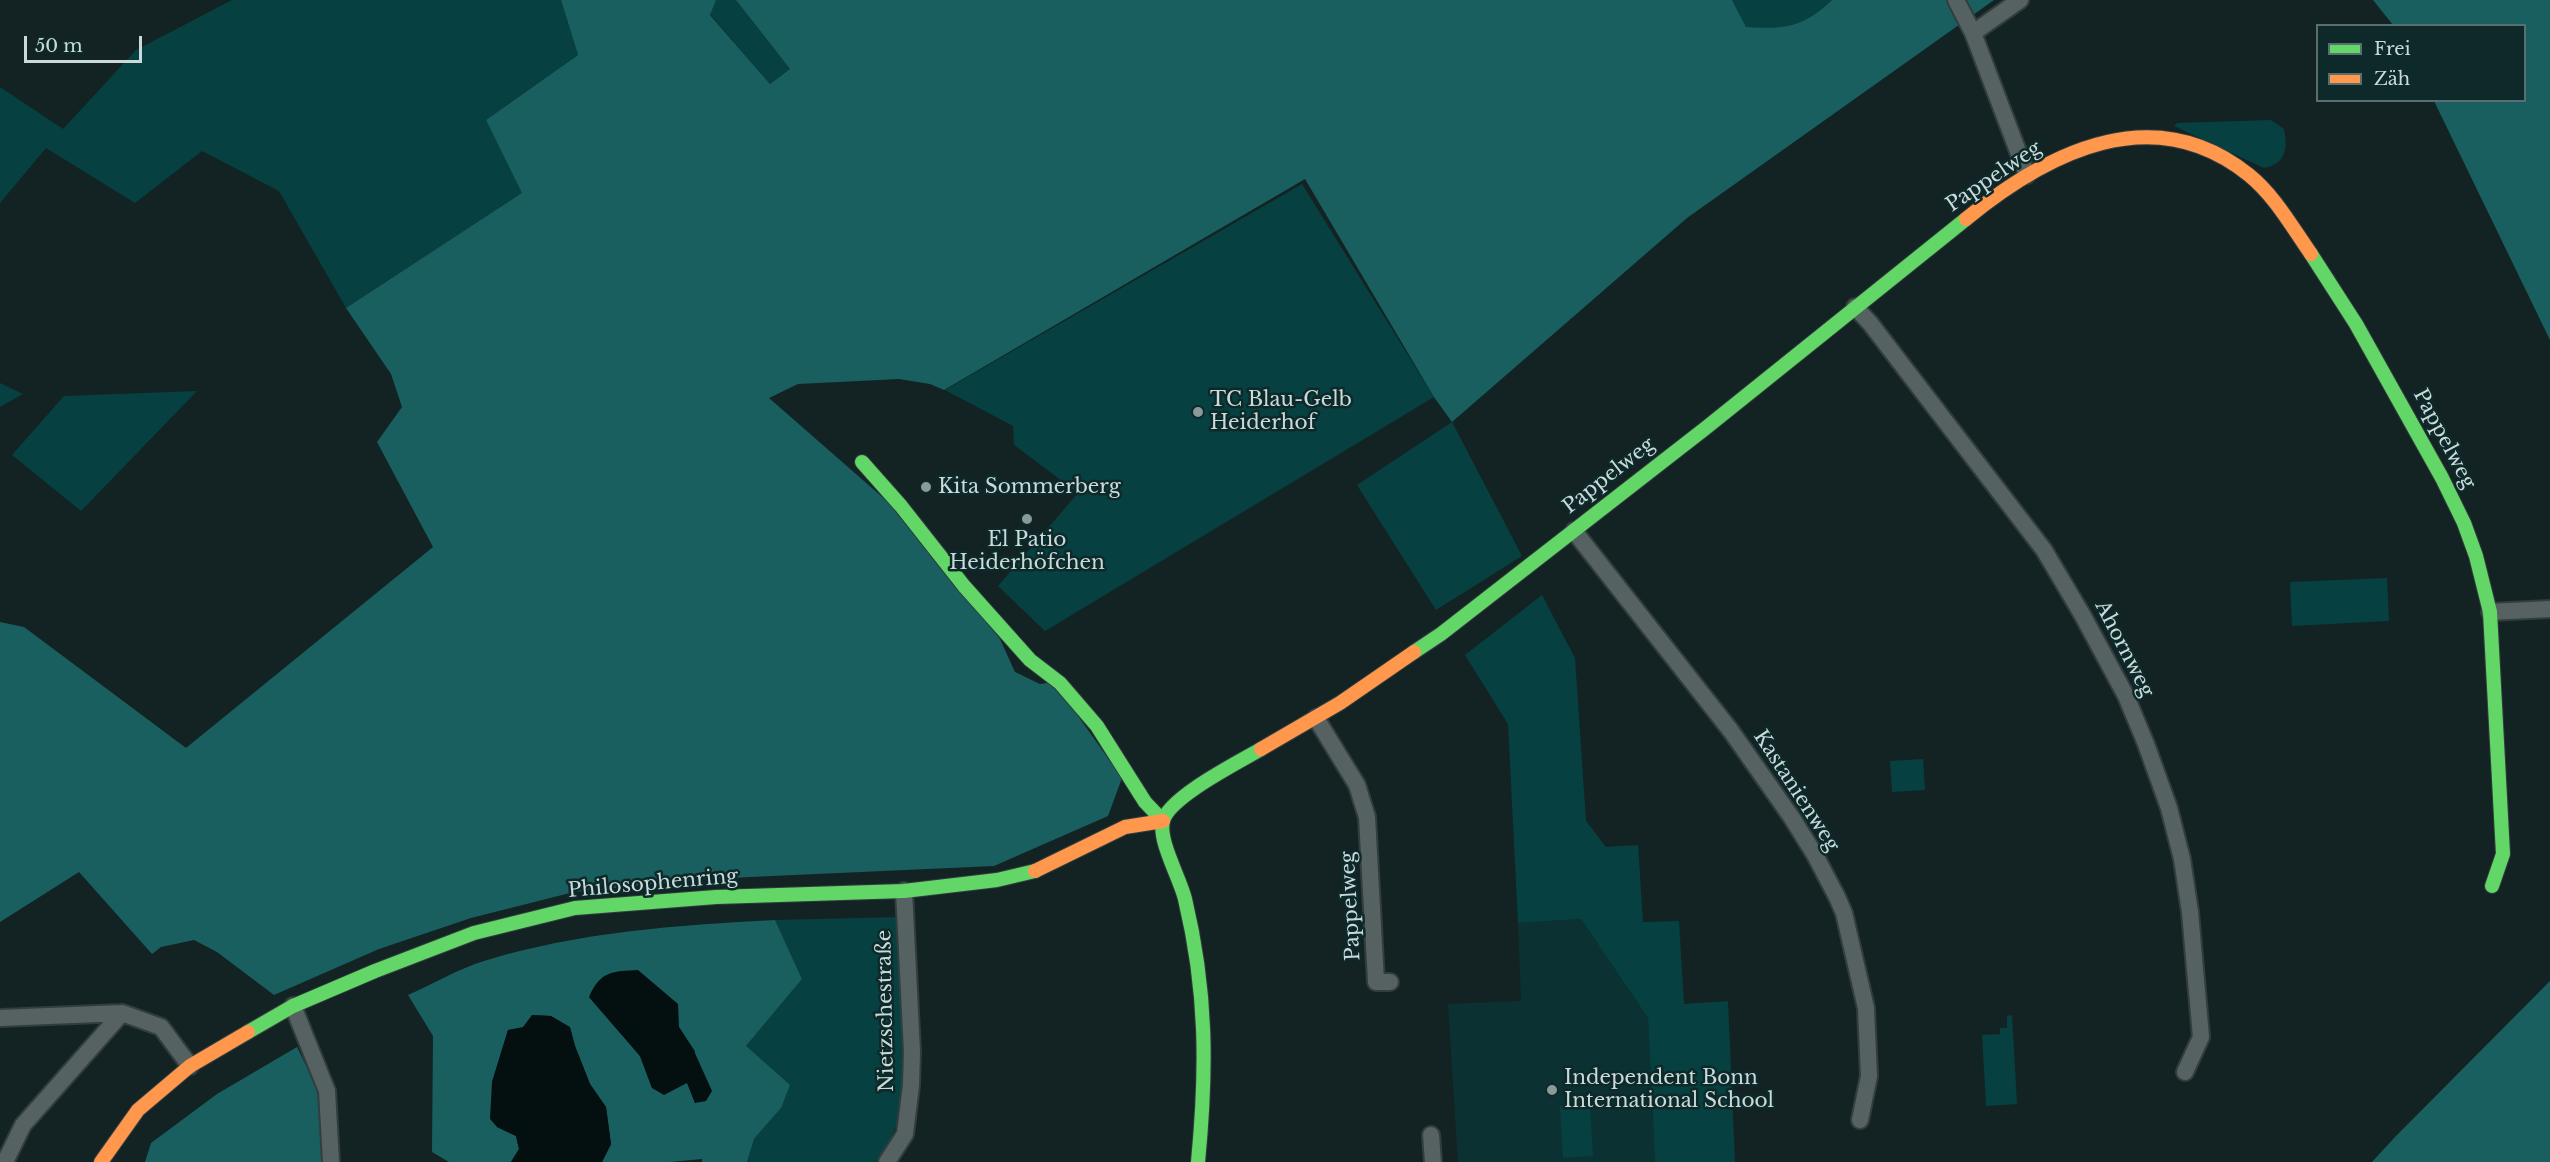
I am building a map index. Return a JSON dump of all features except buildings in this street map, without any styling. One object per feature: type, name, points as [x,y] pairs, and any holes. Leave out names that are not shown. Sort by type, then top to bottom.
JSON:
[{"type":"street","points":[[1956,0],[1973,33],[2027,175]]},
{"type":"street","points":[[1973,33],[2020,0]]},
{"type":"street","name":"Pappelweg","points":[[1163,821],[1169,810],[1196,787],[1316,718],[1441,634],[1574,531],[1984,204],[2027,175],[2078,150],[2134,136],[2175,139],[2219,155],[2249,175],[2270,196],[2319,263],[2374,354],[2459,511],[2481,572],[2490,612],[2503,854],[2492,886]]},
{"type":"street","name":"Ahornweg","points":[[1855,307],[1884,341],[2044,550],[2126,696],[2169,808],[2182,859],[2190,912],[2200,1037],[2185,1072]]},
{"type":"street","points":[[862,462],[901,506],[971,594],[1030,660],[1060,683],[1097,726],[1145,802],[1163,821],[1162,836],[1184,895],[1192,929],[1203,999],[1204,1099],[1198,1162]]},
{"type":"street","name":"Kastanienweg","points":[[1574,531],[1731,731],[1803,837],[1837,897],[1847,924],[1866,1008],[1869,1076],[1860,1120]]},
{"type":"street","points":[[2490,612],[2550,609]]},
{"type":"street","name":"Pappelweg","points":[[1316,718],[1357,785],[1367,817],[1376,982],[1390,982]]},
{"type":"street","name":"Philosophenring","points":[[101,1162],[138,1110],[190,1066],[293,1006],[474,933],[575,908],[716,897],[904,891],[997,880],[1032,872],[1125,827],[1163,821]]},
{"type":"street","name":"Nietzschestraße","points":[[887,1162],[904,1134],[911,1085],[904,891]]},
{"type":"street","points":[[293,1006],[327,1091],[331,1162]]},
{"type":"street","points":[[0,1018],[122,1014],[161,1027],[190,1066]]},
{"type":"street","points":[[5,1162],[23,1125],[122,1014]]},
{"type":"street","points":[[1431,1135],[1433,1162]]},
{"type":"shaded area","points":[[232,0],[561,0],[578,55],[486,120],[523,193],[346,308],[279,191],[202,151],[135,203],[46,148],[0,203],[0,87],[63,129],[136,50]]},
{"type":"shaded area","points":[[561,0],[716,0],[710,15],[770,84],[790,69],[736,0],[1732,0],[1746,27],[1772,28],[1802,21],[1832,0],[1994,0],[1687,218],[1452,422],[1434,397],[1305,179],[944,390],[930,384],[899,379],[798,384],[769,398],[888,502],[1000,639],[1015,672],[1040,684],[1054,682],[1122,778],[1108,816],[994,866],[706,879],[574,892],[471,918],[379,949],[274,995],[217,952],[194,940],[161,947],[152,954],[79,872],[0,922],[0,622],[24,627],[186,748],[433,547],[377,442],[402,407],[391,374],[346,308],[522,193],[486,120],[578,55]]},
{"type":"shaded area","points":[[716,0],[736,0],[790,69],[770,84],[710,14]]},
{"type":"shaded area","points":[[1732,0],[1832,0],[1811,16],[1792,25],[1760,28],[1746,27]]},
{"type":"shaded area","points":[[2373,0],[2550,0],[2550,340],[2434,102],[2526,102],[2526,24],[2392,24]]},
{"type":"shaded area","points":[[2271,120],[2284,129],[2286,143],[2281,159],[2264,168],[2174,126],[2177,123]]},
{"type":"shaded area","name":"TC Blau-Gelb Heiderhof","points":[[1302,184],[1434,397],[1045,631],[998,586],[1078,493],[1014,445],[1013,426],[945,390]]},
{"type":"shaded area","points":[[0,383],[23,394],[0,407]]},
{"type":"shaded area","points":[[197,391],[81,511],[12,455],[64,396]]},
{"type":"shaded area","points":[[1452,422],[1522,556],[1436,610],[1357,485]]},
{"type":"shaded area","points":[[2387,578],[2389,621],[2292,626],[2290,582]]},
{"type":"shaded area","points":[[1542,595],[1575,658],[1586,821],[1606,847],[1638,845],[1643,922],[1679,921],[1684,1004],[1728,1001],[1735,1162],[1655,1162],[1648,1018],[1581,919],[1518,923],[1508,724],[1465,655]]},
{"type":"shaded area","points":[[1923,759],[1925,790],[1892,792],[1890,761]]},
{"type":"shaded area","points":[[899,917],[904,1109],[885,1151],[876,1162],[747,1162],[754,1139],[781,1108],[746,1046],[802,979],[775,920]]},
{"type":"shaded area","name":"Independent Bonn International School","points":[[1581,919],[1648,1018],[1655,1162],[1458,1162],[1448,1004],[1521,1001],[1518,923]]},
{"type":"shaded area","points":[[775,920],[802,979],[746,1046],[790,1085],[781,1108],[754,1139],[747,1162],[702,1162],[702,1159],[670,1162],[602,1162],[611,1144],[606,1107],[590,1084],[570,1028],[551,1016],[533,1015],[523,1028],[508,1030],[492,1082],[497,1127],[516,1136],[519,1149],[511,1162],[449,1162],[432,1152],[433,1036],[408,995],[474,964],[555,943],[628,931]],"holes":[[[589,997],[679,1027],[695,1051],[695,1103],[687,1082],[652,1088],[640,1056]]]},
{"type":"shaded area","points":[[638,970],[678,1004],[679,1027],[694,1051],[712,1091],[706,1101],[695,1103],[687,1083],[664,1095],[652,1088],[640,1056],[589,997],[593,988],[608,974]]},
{"type":"shaded area","points":[[2550,981],[2550,1162],[2372,1162],[2395,1137]]},
{"type":"shaded area","points":[[532,1015],[551,1016],[570,1027],[590,1084],[606,1107],[611,1144],[602,1162],[511,1162],[519,1149],[516,1136],[497,1127],[490,1119],[492,1082],[508,1030],[523,1027]]},
{"type":"shaded area","points":[[2012,1015],[2017,1104],[1986,1106],[1982,1035],[2000,1034],[2000,1028],[2007,1028],[2007,1016]]},
{"type":"shaded area","points":[[297,1047],[321,1096],[324,1162],[145,1162],[151,1143],[217,1094]]},
{"type":"shaded area","points":[[1590,1104],[1593,1156],[1563,1158],[1560,1106]]},
{"type":"traffic: fast","points":[[1414,652],[1441,634],[1707,427],[1966,219]]},
{"type":"traffic: fast","points":[[2311,254],[2356,324],[2442,478],[2464,523],[2476,556],[2490,612],[2503,854],[2492,886]]},
{"type":"traffic: fast","points":[[862,462],[901,506],[964,586],[1030,660],[1060,683],[1097,726],[1145,802],[1163,821]]},
{"type":"traffic: fast","points":[[1198,1162],[1204,1062],[1198,966],[1185,899],[1166,849],[1162,829],[1163,821],[1178,801],[1191,791],[1261,749]]},
{"type":"traffic: fast","points":[[248,1032],[293,1006],[474,933],[575,908],[716,897],[904,891],[997,880],[1035,871]]},
{"type":"traffic: slow","points":[[1966,219],[2031,173],[2066,155],[2102,143],[2139,137],[2176,140],[2213,152],[2249,175],[2275,202],[2311,254]]},
{"type":"traffic: slow","points":[[1261,749],[1340,703],[1414,652]]},
{"type":"traffic: slow","points":[[1035,871],[1125,827],[1163,821]]},
{"type":"traffic: slow","points":[[101,1162],[138,1110],[190,1066],[248,1032]]},
{"type":"place","name":"TC Blau-Gelb Heiderhof","points":[[1198,412]]},
{"type":"place","name":"Kita Sommerberg","points":[[926,487]]},
{"type":"place","name":"El Patio Heiderhöfchen","points":[[1027,519]]},
{"type":"place","name":"Independent Bonn International School","points":[[1552,1090]]}]
